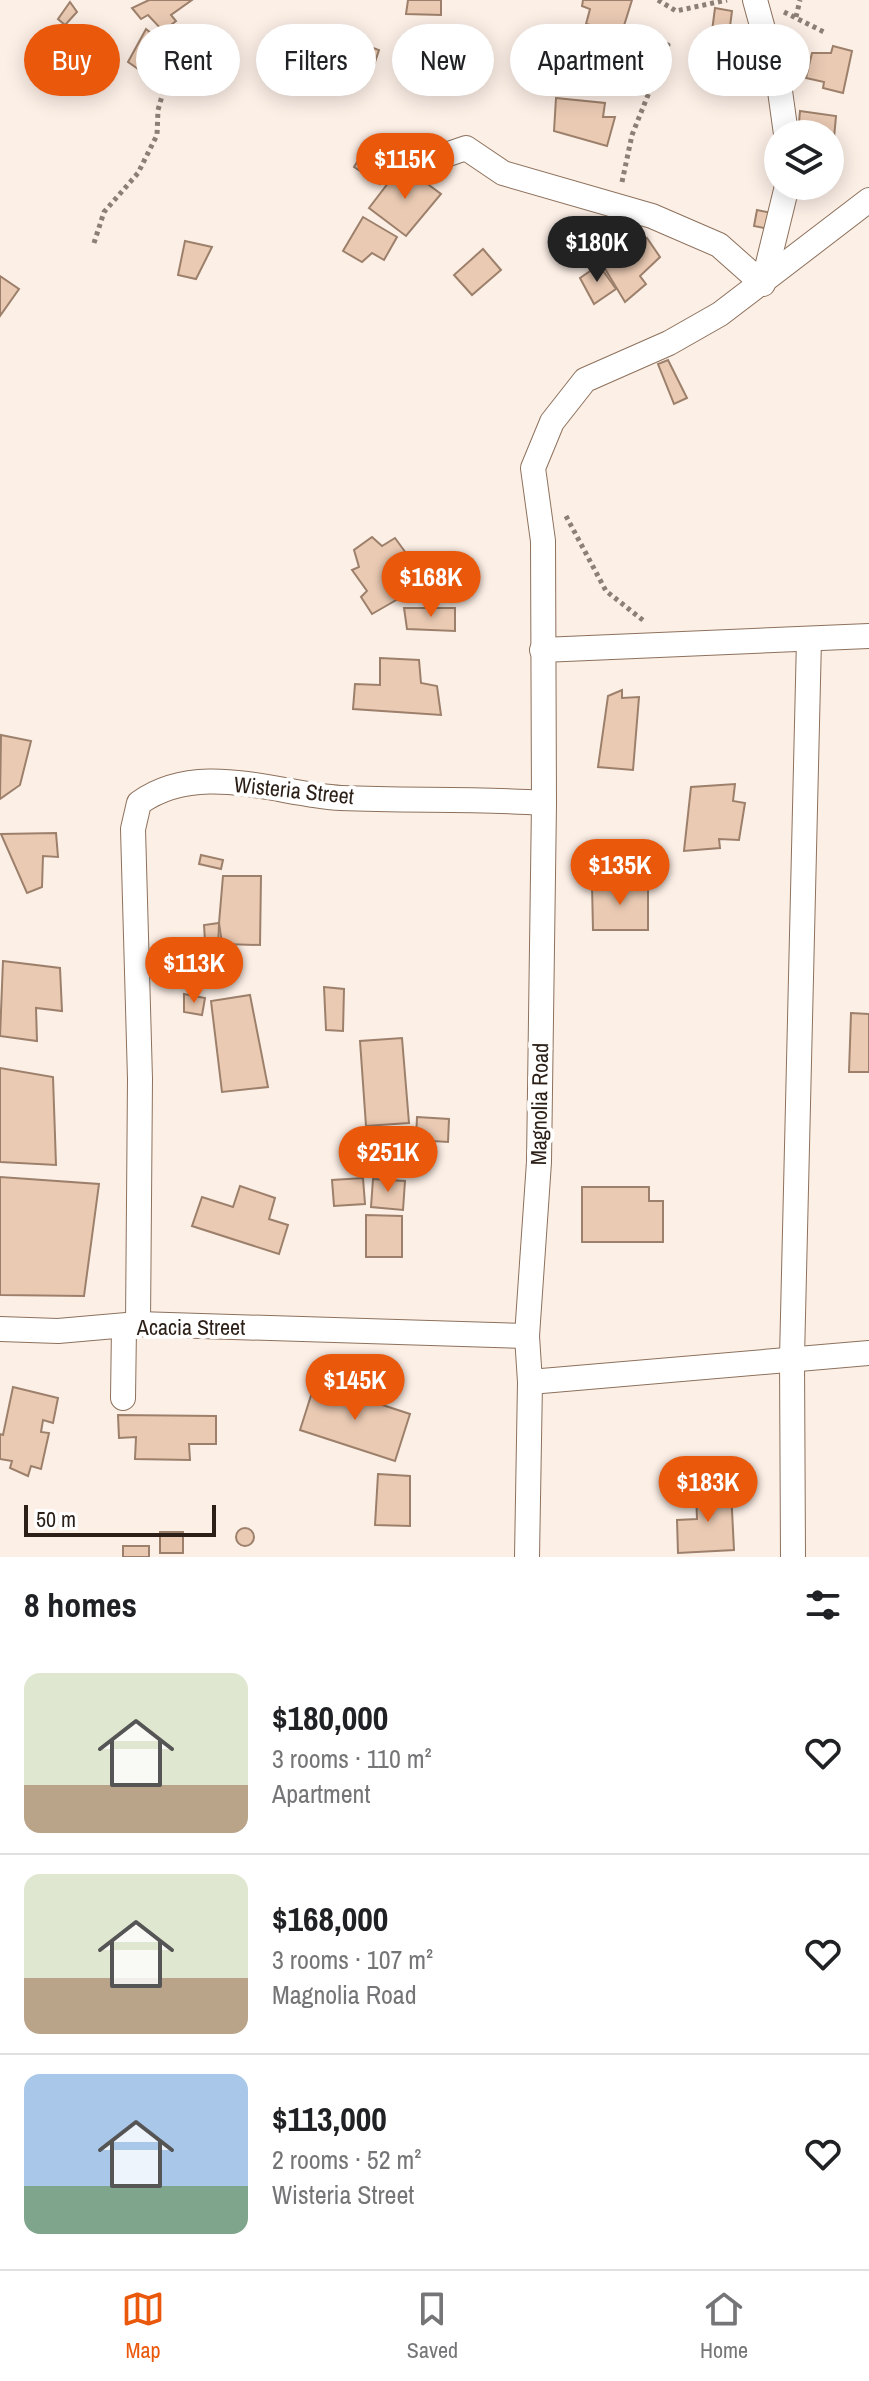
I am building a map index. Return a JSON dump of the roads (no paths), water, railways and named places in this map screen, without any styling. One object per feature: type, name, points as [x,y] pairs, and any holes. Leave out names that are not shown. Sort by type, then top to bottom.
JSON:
[{"type":"street","points":[[756,2],[780,91],[784,120]]},
{"type":"street","points":[[435,162],[437,158],[466,148],[503,173],[652,216],[719,245],[763,284],[784,200]]},
{"type":"street","name":"Magnolia Road","points":[[527,1557],[530,1382],[527,1336],[539,1162],[544,803],[543,541],[533,468],[552,422],[585,380],[669,343],[763,284],[869,200]]},
{"type":"street","points":[[542,650],[869,636]]},
{"type":"street","points":[[793,1557],[792,1358],[809,639]]},
{"type":"street","name":"Wisteria Street","points":[[131,1326],[140,1079],[133,829],[139,803],[159,789],[241,780],[339,798],[544,803]]},
{"type":"street","points":[[123,1398],[131,1326]]},
{"type":"street","name":"Acacia Street","points":[[0,1329],[131,1326],[527,1336]]},
{"type":"street","points":[[530,1382],[869,1353]]}]
